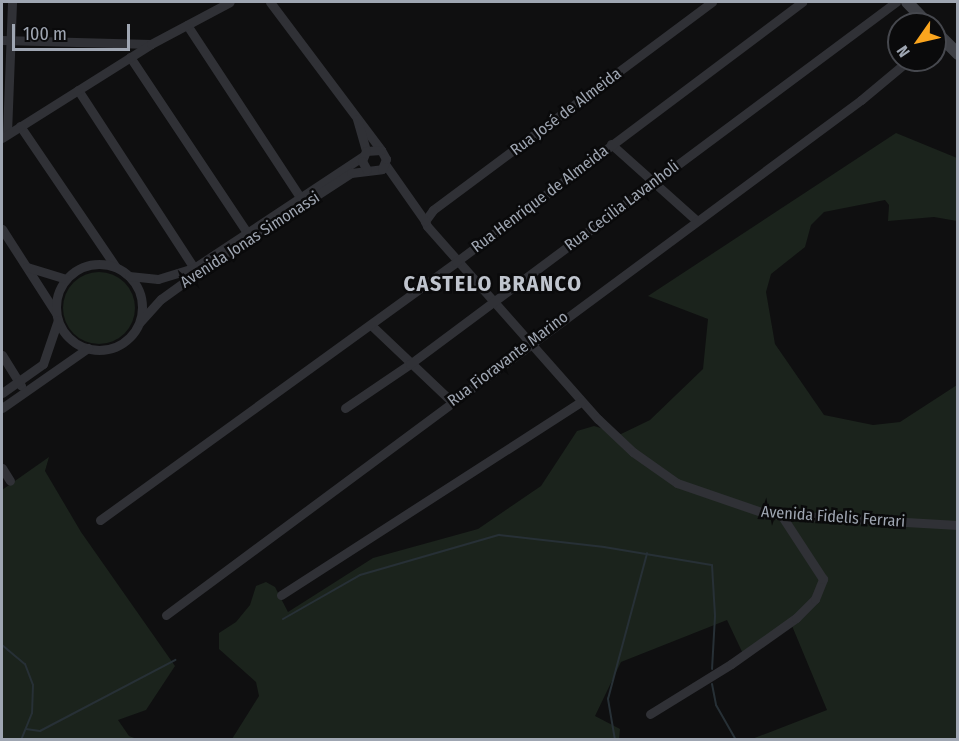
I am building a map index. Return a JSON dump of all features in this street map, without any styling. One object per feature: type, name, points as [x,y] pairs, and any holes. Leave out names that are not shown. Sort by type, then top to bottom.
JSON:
[{"type":"street","points":[[4,136],[6,40],[12,2]]},
{"type":"street","points":[[4,136],[151,44],[230,2]]},
{"type":"street","name":"Avenida Fidelis Ferrari","points":[[270,2],[381,150],[385,164],[456,262],[581,402],[633,452],[677,483],[725,503],[782,516],[957,525]]},
{"type":"street","name":"Rua José de Almeida","points":[[426,223],[433,210],[712,2]]},
{"type":"street","name":"Rua Henrique de Almeida","points":[[100,520],[371,325],[802,2]]},
{"type":"street","name":"Rua Cecilia Lavanholi","points":[[345,408],[493,303],[896,2]]},
{"type":"street","points":[[187,25],[302,200]]},
{"type":"street","points":[[6,40],[123,41],[151,44]]},
{"type":"street","points":[[130,57],[249,236]]},
{"type":"street","name":"Rua Fioravante Marino","points":[[166,615],[695,219],[861,100],[895,72]]},
{"type":"street","points":[[78,90],[196,270]]},
{"type":"street","points":[[355,114],[367,170]]},
{"type":"street","points":[[2,229],[69,338],[88,348],[116,347],[128,339],[140,322],[140,294],[129,276],[116,267],[102,248],[20,126]]},
{"type":"street","points":[[611,144],[695,219]]},
{"type":"street","points":[[364,154],[381,150]]},
{"type":"street","name":"Avenida Jonas Simonassi","points":[[140,322],[161,299],[196,270],[302,200],[364,154]]},
{"type":"street","name":"Avenida Jonas Simonassi","points":[[302,200],[351,173],[377,171],[385,164]]},
{"type":"street","points":[[96,264],[102,248]]},
{"type":"street","points":[[2,393],[43,364],[57,316],[57,298],[66,279],[76,270],[96,264],[116,267]]},
{"type":"street","points":[[27,267],[66,279]]},
{"type":"street","name":"Avenida Jonas Simonassi","points":[[129,276],[158,279],[196,270]]},
{"type":"street","points":[[371,325],[451,401]]},
{"type":"street","points":[[2,408],[88,348]]},
{"type":"street","points":[[2,355],[24,391]]},
{"type":"street","points":[[281,595],[581,402]]},
{"type":"street","points":[[2,468],[10,481]]},
{"type":"street","points":[[650,714],[740,657],[796,618],[815,598],[823,579],[782,516]]},
{"type":"shaded area","points":[[896,133],[957,158],[957,221],[934,217],[888,221],[889,205],[885,200],[824,212],[811,225],[805,247],[771,274],[766,292],[775,344],[824,415],[873,425],[900,422],[957,385],[957,739],[752,739],[827,710],[790,621],[745,658],[727,620],[621,662],[595,716],[620,729],[619,740],[232,739],[259,696],[256,682],[219,649],[219,633],[236,622],[250,605],[256,586],[266,582],[275,587],[288,612],[373,558],[478,529],[541,486],[577,431],[594,426],[621,434],[650,420],[703,369],[708,319],[648,296]]},
{"type":"shaded area","points":[[99,272],[119,278],[129,288],[135,308],[129,328],[119,338],[99,344],[79,338],[69,328],[63,308],[69,288],[79,278]]},
{"type":"shaded area","points":[[49,457],[45,471],[81,532],[175,666],[146,710],[118,720],[129,736],[137,739],[2,739],[2,490]]},
{"type":"waterway","points":[[283,619],[360,575],[499,535],[604,547],[712,565],[715,616],[712,669]]},
{"type":"waterway","points":[[615,740],[608,699],[647,553]]},
{"type":"waterway","points":[[2,645],[25,664],[33,685],[32,713],[21,740]]},
{"type":"waterway","points":[[26,729],[40,731],[175,660]]},
{"type":"waterway","points":[[712,684],[716,705],[736,740]]},
{"type":"district","name":"CASTELO BRANCO","points":[[493,284]]}]
